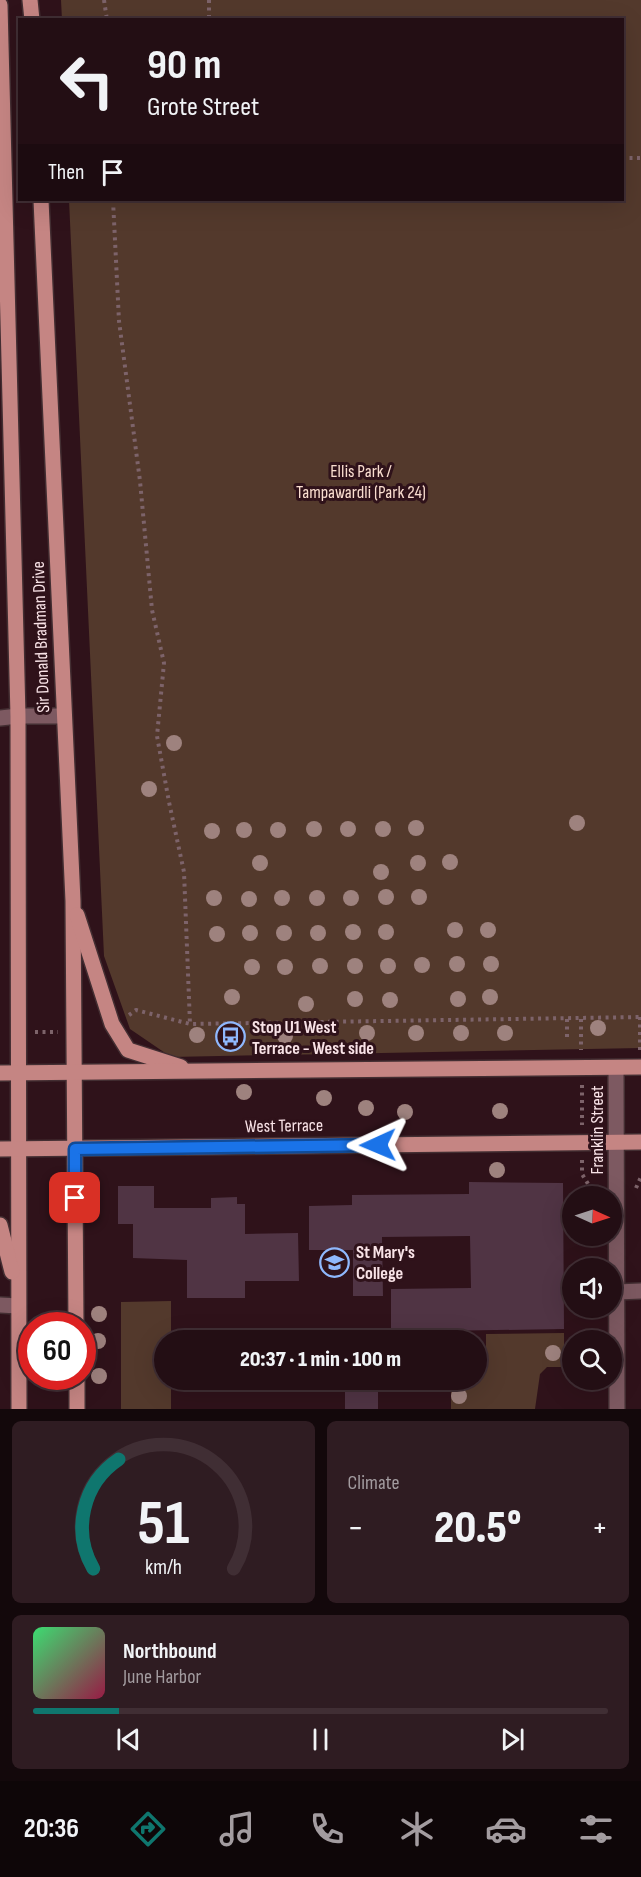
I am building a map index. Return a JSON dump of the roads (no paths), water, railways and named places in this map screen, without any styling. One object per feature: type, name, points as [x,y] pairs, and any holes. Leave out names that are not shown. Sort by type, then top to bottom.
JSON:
[{"type":"main road","points":[[30,0],[32,18]]},
{"type":"main road","name":"Sir Donald Bradman Drive","points":[[0,5],[18,716],[18,1299]]},
{"type":"main road","name":"Sir Donald Bradman Drive","points":[[40,201],[73,901],[76,1312]]},
{"type":"main road","points":[[73,901],[112,1024],[128,1050],[194,1071]]},
{"type":"main road","points":[[0,1073],[641,1068]]},
{"type":"main road","name":"West Terrace","points":[[0,1149],[641,1142]]},
{"type":"main road","points":[[0,1225],[18,1299],[19,1409]]},
{"type":"main road","points":[[77,1390],[77,1409]]},
{"type":"street","points":[[0,718],[64,716]]},
{"type":"street","name":"Franklin Street","points":[[616,1068],[617,1258]]},
{"type":"street","points":[[622,1292],[641,1291]]},
{"type":"street","points":[[0,1305],[18,1299]]},
{"type":"street","name":"Franklin Street","points":[[617,1318],[617,1409]]},
{"type":"place","name":"Stop U1 West Terrace - West side","points":[[231,1037]]},
{"type":"place","name":"St Mary's College","points":[[335,1262]]},
{"type":"park label","name":"Ellis Park / Tampawardli (Park 24)","points":[[361,481]]}]
